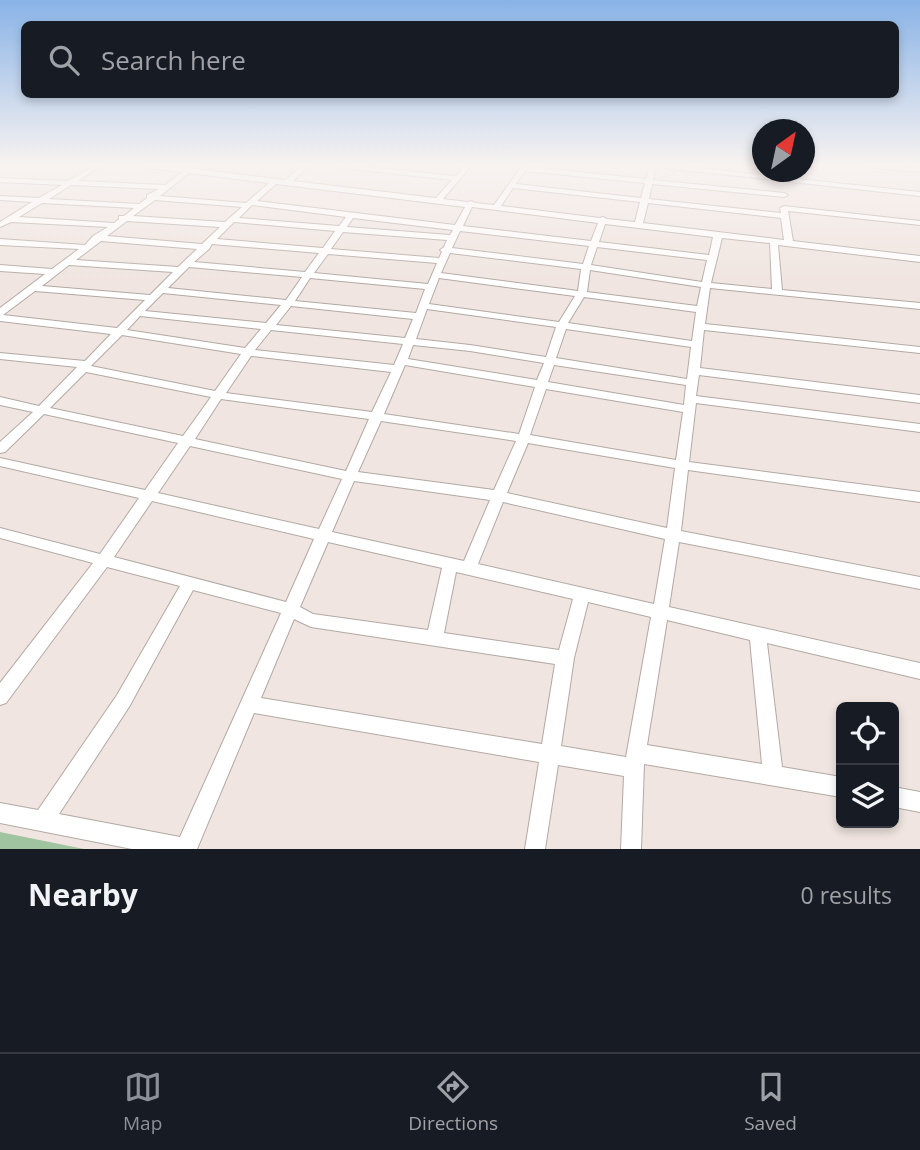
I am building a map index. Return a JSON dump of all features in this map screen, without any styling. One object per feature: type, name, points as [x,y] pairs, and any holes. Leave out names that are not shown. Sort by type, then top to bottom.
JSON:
[{"type":"street","points":[[0,225],[5,219],[30,206]]},
{"type":"street","points":[[132,206],[138,206]]},
{"type":"street","points":[[0,313],[138,206]]},
{"type":"street","points":[[0,449],[44,409],[84,366],[247,206]]},
{"type":"street","points":[[264,206],[351,215],[454,233]]},
{"type":"street","points":[[0,813],[186,849],[289,608],[400,365],[443,256],[470,206]]},
{"type":"street","points":[[494,206],[920,258]]},
{"type":"street","points":[[639,223],[645,206]]},
{"type":"street","points":[[704,206],[920,223]]},
{"type":"street","points":[[784,206],[789,243]]},
{"type":"street","points":[[0,697],[104,560],[248,352],[288,303],[351,215]]},
{"type":"street","points":[[122,218],[454,233],[595,243],[710,258]]},
{"type":"street","points":[[5,219],[113,225]]},
{"type":"street","points":[[468,569],[523,439],[562,326],[582,293],[586,267],[603,219]]},
{"type":"street","points":[[631,849],[636,760],[673,536],[701,310],[710,258],[718,235]]},
{"type":"street","points":[[96,238],[443,256],[586,267],[705,285],[920,306]]},
{"type":"street","points":[[774,241],[777,292]]},
{"type":"street","points":[[0,242],[84,247]]},
{"type":"street","points":[[65,262],[185,267],[432,287]]},
{"type":"street","points":[[0,268],[52,272]]},
{"type":"street","points":[[436,275],[701,310]]},
{"type":"street","points":[[31,288],[154,298]]},
{"type":"street","points":[[162,290],[288,303],[421,311],[562,326],[698,345]]},
{"type":"street","points":[[0,298],[16,300]]},
{"type":"street","points":[[137,313],[408,340],[550,360],[691,391],[920,428]]},
{"type":"street","points":[[0,318],[120,331],[325,365],[400,365],[543,385],[920,399]]},
{"type":"street","points":[[699,326],[920,350]]},
{"type":"street","points":[[0,356],[84,366],[218,395],[681,465],[920,497]]},
{"type":"street","points":[[0,401],[350,476],[500,496],[673,536],[920,583]]},
{"type":"street","points":[[0,462],[920,671]]},
{"type":"street","points":[[0,533],[289,608],[311,620],[565,658]]},
{"type":"street","points":[[435,638],[450,566]]},
{"type":"street","points":[[43,820],[123,701],[190,582]]},
{"type":"street","points":[[535,849],[565,658],[582,593]]},
{"type":"street","points":[[758,634],[773,774]]},
{"type":"street","points":[[248,704],[549,754],[773,774],[836,786]]},
{"type":"street","points":[[899,798],[920,802]]},
{"type":"green space","points":[[0,832],[84,849],[0,849]]}]
